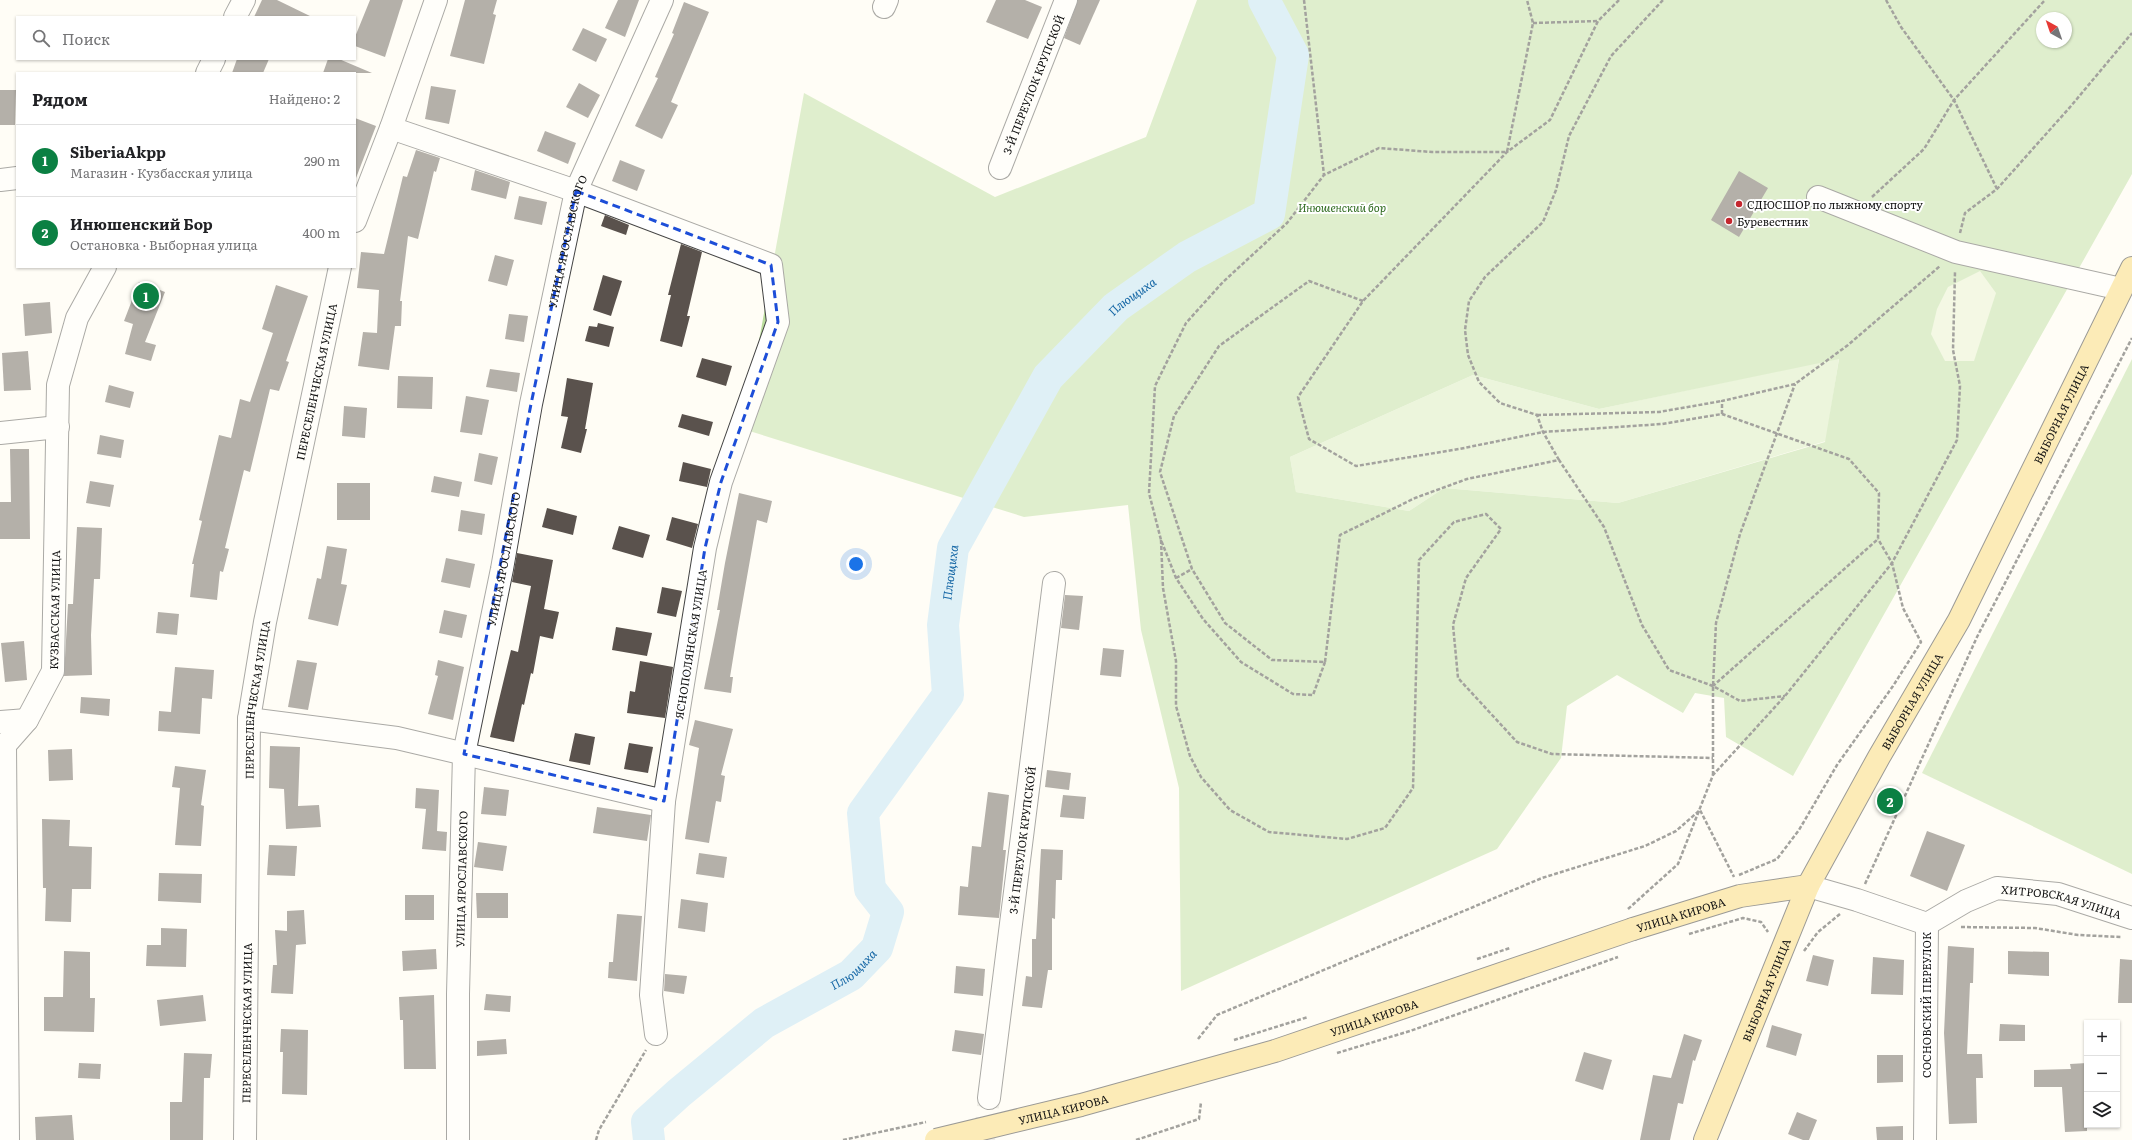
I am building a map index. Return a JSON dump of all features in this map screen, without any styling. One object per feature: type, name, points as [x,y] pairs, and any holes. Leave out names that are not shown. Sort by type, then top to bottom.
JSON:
[{"type":"main road","name":"ВЫБОРНАЯ УЛИЦА","points":[[1705,1140],[1808,886],[1879,757],[1959,620],[2132,268]]},
{"type":"main road","name":"УЛИЦА КИРОВА","points":[[933,1131],[1082,1105],[1275,1051],[1633,919],[1740,896],[1808,886]]},
{"type":"street","points":[[236,16],[244,0]]},
{"type":"street","points":[[356,218],[391,128],[436,0]]},
{"type":"street","name":"УЛИЦА ЯРОСЛАВСКОГО","points":[[458,1140],[458,994],[464,754],[502,569],[531,404],[576,191],[662,0]]},
{"type":"street","name":"3-Й ПЕРЕУЛОК КРУПСКОЙ","points":[[1000,168],[1066,0]]},
{"type":"street","points":[[208,72],[214,60]]},
{"type":"street","points":[[391,128],[576,191]]},
{"type":"street","points":[[0,180],[16,178]]},
{"type":"street","name":"ЯСНОПОЛЯНСКАЯ УЛИЦА","points":[[576,191],[771,265],[778,322],[721,482],[705,548],[664,800],[651,995],[656,1034]]},
{"type":"street","points":[[1818,197],[1956,252],[2121,289]]},
{"type":"street","name":"КУЗБАССКАЯ УЛИЦА","points":[[8,1140],[5,745],[27,720],[53,671],[58,385],[77,318],[104,268]]},
{"type":"street","name":"ПЕРЕСЕЛЕНЧЕСКАЯ УЛИЦА","points":[[245,1140],[249,719],[265,622],[340,268]]},
{"type":"street","points":[[0,433],[58,427]]},
{"type":"street","name":"3-Й ПЕРЕУЛОК КРУПСКОЙ","points":[[989,1098],[1054,583]]},
{"type":"street","points":[[249,719],[397,738],[664,800]]},
{"type":"street","points":[[0,722],[27,720]]},
{"type":"street","name":"СОСНОВСКИЙ ПЕРЕУЛОК","points":[[1808,886],[1858,900],[1927,924],[1925,1140]]},
{"type":"street","name":"ХИТРОВСКАЯ УЛИЦА","points":[[1927,924],[1966,901],[1997,888],[2058,894],[2128,927]]},
{"type":"path","points":[[1304,0],[1324,175]]},
{"type":"path","points":[[1506,152],[1533,23],[1527,0]]},
{"type":"path","points":[[1619,0],[1598,21],[1550,120],[1506,152],[1363,301],[1298,397],[1309,440],[1356,466],[1459,449],[1543,432],[1662,424],[1722,414],[1849,459],[1879,492],[1878,539],[1892,563],[1903,608],[1921,642],[1893,686],[1837,765],[1799,830],[1777,859],[1727,879]]},
{"type":"path","points":[[1663,0],[1611,56],[1569,136],[1556,190],[1543,222],[1486,277],[1469,301],[1465,330],[1468,355],[1478,382],[1500,403],[1537,415],[1659,412],[1722,401],[1795,384],[1848,345],[1956,252]]},
{"type":"path","points":[[1886,0],[1901,27],[1954,100],[1997,189]]},
{"type":"path","points":[[1856,213],[1924,149],[1954,100],[2045,0]]},
{"type":"path","points":[[1533,23],[1598,21]]},
{"type":"path","points":[[1713,775],[1785,696],[1892,563],[1957,440],[1960,386],[1952,350],[1956,252],[1965,213],[1997,189],[2071,106],[2132,33]]},
{"type":"path","points":[[1506,152],[1432,152],[1379,148],[1324,175],[1287,223],[1223,282],[1186,323],[1155,386],[1149,493],[1161,540],[1176,578],[1203,619],[1241,662],[1293,694],[1313,695],[1325,662],[1340,535],[1415,498],[1468,479],[1559,460]]},
{"type":"path","points":[[1325,662],[1272,660],[1225,623],[1192,569],[1160,472],[1174,416],[1219,346],[1309,281],[1363,301]]},
{"type":"path","points":[[1802,954],[1818,932],[1858,900],[1977,637],[2132,338]]},
{"type":"path","points":[[1633,919],[1626,911],[1678,864],[1713,775],[1713,686],[1716,623],[1740,534],[1795,384]]},
{"type":"path","points":[[1722,401],[1722,414]]},
{"type":"path","points":[[1537,415],[1543,432],[1559,460],[1604,527],[1642,625],[1669,670],[1713,686],[1740,701],[1785,696]]},
{"type":"path","points":[[1161,540],[1163,588],[1176,661],[1176,706],[1190,756],[1201,777],[1230,810],[1269,832],[1347,839],[1385,828],[1413,788],[1419,560],[1454,522],[1486,514],[1501,529],[1466,578],[1453,625],[1458,678],[1517,742],[1552,754],[1713,758]]},
{"type":"path","points":[[1713,686],[1878,539]]},
{"type":"path","points":[[1176,578],[1192,569]]},
{"type":"path","points":[[1700,810],[1734,877]]},
{"type":"path","points":[[1198,1039],[1217,1015],[1542,878],[1645,846],[1676,831],[1700,810]]},
{"type":"path","points":[[1684,936],[1743,918],[1761,922],[1772,938]]},
{"type":"path","points":[[1958,927],[2035,928],[2078,935],[2128,927]]},
{"type":"path","points":[[1469,962],[1514,947]]},
{"type":"path","points":[[1232,1041],[1313,1016]]},
{"type":"path","points":[[596,1140],[598,1130],[656,1034]]},
{"type":"path","points":[[1136,1140],[1199,1119],[1201,1102]]},
{"type":"path","points":[[843,1140],[933,1131]]},
{"type":"highlighted area","points":[[576,191],[771,265],[778,322],[721,482],[705,548],[664,801],[464,754],[531,404]]},
{"type":"green space","name":"Инюшенский бор","points":[[1197,0],[2132,0],[2132,174],[1793,776],[1726,737],[1724,698],[1695,693],[1683,713],[1617,675],[1567,706],[1561,758],[1497,849],[1181,991],[1179,788],[1141,630],[1128,505],[1024,517],[743,429],[804,93],[995,197],[1146,137]],"holes":[[[1839,359],[1825,442],[1618,503],[1444,488],[1409,511],[1296,492],[1290,457],[1473,375],[1599,409]]]},
{"type":"green space","points":[[1980,271],[1996,293],[1974,361],[1945,361],[1931,334],[1937,309],[1948,287]]},
{"type":"green space","points":[[1839,358],[1826,441],[1618,503],[1444,488],[1409,511],[1296,492],[1290,457],[1473,375],[1599,409]]},
{"type":"green space","points":[[2132,359],[2132,874],[1922,773]]},
{"type":"building","points":[[262,0],[277,0],[310,16],[254,16]]},
{"type":"building","points":[[370,0],[403,0],[385,57],[356,46],[356,35]]},
{"type":"building","points":[[465,0],[497,0],[493,14],[496,15],[484,64],[450,56]]},
{"type":"building","points":[[618,0],[639,0],[625,37],[605,28]]},
{"type":"building","points":[[996,0],[1025,0],[1042,7],[1028,39],[986,22]]},
{"type":"building","points":[[1078,0],[1100,0],[1080,45],[1064,38]]},
{"type":"building","points":[[684,2],[709,12],[671,102],[678,105],[662,139],[635,126],[658,78],[655,77],[674,34],[672,33]]},
{"type":"building","points":[[583,28],[607,39],[596,62],[572,50]]},
{"type":"building","points":[[237,60],[269,60],[263,72],[232,72]]},
{"type":"building","points":[[328,60],[341,60],[372,73],[356,72],[323,72]]},
{"type":"building","points":[[579,83],[600,95],[588,118],[566,107]]},
{"type":"building","points":[[431,86],[456,90],[449,124],[425,119]]},
{"type":"building","points":[[0,90],[16,90],[15,125],[0,125]]},
{"type":"building","points":[[356,118],[376,126],[356,178]]},
{"type":"building","points":[[545,131],[576,143],[568,164],[537,151]]},
{"type":"building","points":[[416,150],[440,158],[436,172],[434,171],[418,239],[408,236],[400,301],[402,301],[401,326],[395,326],[389,370],[358,366],[363,332],[377,333],[379,290],[357,288],[361,252],[384,254],[403,176],[407,177]]},
{"type":"building","points":[[620,160],[645,170],[637,191],[612,181]]},
{"type":"building","points":[[475,170],[510,182],[506,199],[471,190]]},
{"type":"building","name":"СДЮСШОР по лыжному спорту","points":[[1739,171],[1768,188],[1739,237],[1711,220]]},
{"type":"building","points":[[519,196],[547,202],[542,225],[514,219]]},
{"type":"building","points":[[605,215],[629,225],[626,235],[601,226]]},
{"type":"building","points":[[681,244],[702,252],[687,316],[690,316],[682,347],[660,341],[671,295],[668,295]]},
{"type":"building","points":[[495,255],[514,260],[507,286],[488,281]]},
{"type":"building","points":[[603,275],[622,281],[611,316],[593,310]]},
{"type":"building","points":[[139,282],[165,292],[145,342],[156,345],[151,361],[125,354],[133,324],[124,321]]},
{"type":"building","points":[[276,285],[308,296],[286,361],[289,362],[279,391],[270,389],[250,472],[244,470],[225,548],[229,549],[223,572],[220,571],[217,600],[190,597],[194,564],[192,564],[202,521],[199,520],[219,435],[231,438],[240,399],[250,402],[273,333],[262,329]]},
{"type":"building","points":[[50,302],[52,333],[25,336],[23,304]]},
{"type":"building","points":[[509,314],[528,316],[524,342],[505,339]]},
{"type":"building","points":[[598,323],[614,327],[609,347],[585,341],[589,326],[597,327]]},
{"type":"building","points":[[28,351],[31,390],[4,391],[2,353]]},
{"type":"building","points":[[702,358],[732,366],[726,386],[696,377]]},
{"type":"building","points":[[490,369],[520,373],[517,392],[486,387]]},
{"type":"building","points":[[398,376],[433,377],[432,409],[397,408]]},
{"type":"building","points":[[567,378],[593,383],[585,429],[587,429],[581,453],[561,448],[568,417],[561,416]]},
{"type":"building","points":[[109,385],[134,392],[130,408],[105,402]]},
{"type":"building","points":[[466,396],[489,400],[482,435],[460,432]]},
{"type":"building","points":[[344,406],[367,408],[365,438],[342,436]]},
{"type":"building","points":[[682,414],[713,422],[709,436],[678,427]]},
{"type":"building","points":[[100,435],[124,440],[121,458],[97,454]]},
{"type":"building","points":[[10,449],[29,449],[30,539],[0,539],[0,502],[11,502]]},
{"type":"building","points":[[479,453],[498,457],[492,485],[474,481]]},
{"type":"building","points":[[683,462],[711,469],[707,487],[679,481]]},
{"type":"building","points":[[434,476],[462,482],[459,497],[431,492]]},
{"type":"building","points":[[90,481],[114,485],[110,507],[86,503]]},
{"type":"building","points":[[337,483],[370,483],[370,520],[337,520]]},
{"type":"building","points":[[739,493],[772,501],[767,523],[757,520],[730,677],[733,677],[731,693],[704,689],[720,610],[717,610]]},
{"type":"building","points":[[547,508],[577,516],[573,535],[542,527]]},
{"type":"building","points":[[461,510],[485,514],[482,535],[458,531]]},
{"type":"building","points":[[672,517],[698,524],[692,548],[666,540]]},
{"type":"building","points":[[619,526],[650,535],[643,558],[612,549]]},
{"type":"building","points":[[77,527],[102,528],[100,579],[94,579],[91,635],[92,675],[64,676],[68,604],[73,604]]},
{"type":"building","points":[[327,546],[347,549],[341,584],[347,585],[338,626],[308,619],[317,578],[321,579]]},
{"type":"building","points":[[517,553],[553,560],[544,609],[559,612],[553,639],[540,636],[533,674],[531,673],[524,705],[522,704],[514,742],[490,737],[511,650],[518,652],[531,586],[512,582]]},
{"type":"building","points":[[446,558],[475,564],[470,588],[441,582]]},
{"type":"building","points":[[662,587],[682,591],[676,617],[657,613]]},
{"type":"building","points":[[1065,595],[1083,596],[1079,630],[1061,628]]},
{"type":"building","points":[[444,610],[467,615],[462,638],[439,633]]},
{"type":"building","points":[[158,612],[179,614],[177,635],[156,633]]},
{"type":"building","points":[[616,627],[652,633],[647,656],[612,650]]},
{"type":"building","points":[[24,641],[27,680],[5,682],[1,643]]},
{"type":"building","points":[[1103,648],[1124,650],[1121,677],[1100,675]]},
{"type":"building","points":[[297,660],[317,663],[308,710],[288,707]]},
{"type":"building","points":[[438,660],[464,667],[453,720],[428,714],[438,676],[435,675]]},
{"type":"building","points":[[640,661],[673,667],[665,718],[627,713],[630,691],[635,692]]},
{"type":"building","points":[[175,667],[214,670],[212,699],[202,698],[200,734],[158,731],[159,711],[171,712]]},
{"type":"building","points":[[81,697],[110,699],[109,716],[80,713]]},
{"type":"building","points":[[695,720],[733,729],[721,775],[725,776],[721,802],[716,801],[709,843],[685,839],[699,748],[689,745]]},
{"type":"building","points":[[575,733],[595,737],[590,765],[569,761]]},
{"type":"building","points":[[629,743],[653,747],[648,773],[624,769]]},
{"type":"building","points":[[270,746],[300,747],[298,806],[319,805],[321,827],[286,829],[284,789],[269,788]]},
{"type":"building","points":[[72,749],[73,780],[49,781],[48,750]]},
{"type":"building","points":[[175,766],[206,770],[201,805],[204,806],[201,846],[175,845],[180,788],[172,787]]},
{"type":"building","points":[[1047,770],[1071,773],[1069,790],[1045,787]]},
{"type":"building","points":[[484,787],[509,790],[506,816],[481,814]]},
{"type":"building","points":[[416,788],[439,790],[437,831],[447,832],[446,851],[422,849],[426,809],[415,808]]},
{"type":"building","points":[[988,792],[1009,795],[1003,850],[1006,850],[999,918],[958,915],[960,886],[968,887],[972,846],[981,847]]},
{"type":"building","points":[[1063,795],[1086,797],[1084,819],[1060,817]]},
{"type":"building","points":[[597,807],[651,815],[647,841],[593,833]]},
{"type":"building","points":[[42,819],[70,820],[69,846],[92,847],[91,889],[72,889],[71,922],[45,921],[46,888],[43,888]]},
{"type":"building","points":[[1927,831],[1965,845],[1947,891],[1910,876]]},
{"type":"building","points":[[478,842],[507,846],[503,871],[474,867]]},
{"type":"building","points":[[269,845],[297,846],[295,876],[267,875]]},
{"type":"building","points":[[1041,849],[1063,850],[1062,880],[1056,880],[1055,919],[1052,918],[1052,970],[1048,970],[1042,1008],[1022,1006],[1026,976],[1032,977],[1032,939],[1036,939]]},
{"type":"building","points":[[699,853],[727,857],[724,878],[696,874]]},
{"type":"building","points":[[159,873],[202,874],[201,903],[158,901]]},
{"type":"building","points":[[476,893],[508,893],[508,918],[477,918]]},
{"type":"building","points":[[405,895],[434,895],[434,920],[405,920]]},
{"type":"building","points":[[681,899],[708,903],[705,932],[678,928]]},
{"type":"building","points":[[304,910],[306,944],[296,945],[293,994],[271,993],[273,965],[277,965],[275,930],[287,931],[287,911]]},
{"type":"building","points":[[617,914],[642,916],[637,981],[608,978],[609,962],[613,962]]},
{"type":"building","points":[[161,928],[187,929],[186,967],[146,966],[147,945],[161,945]]},
{"type":"building","points":[[1948,946],[1974,948],[1973,983],[1970,983],[1967,1054],[1982,1054],[1983,1078],[1976,1078],[1977,1123],[1949,1124],[1944,1033]]},
{"type":"building","points":[[436,949],[437,969],[403,971],[402,951]]},
{"type":"building","points":[[64,951],[90,952],[90,998],[95,998],[94,1032],[44,1031],[44,997],[63,997]]},
{"type":"building","points":[[2008,951],[2049,952],[2049,976],[2008,974]]},
{"type":"building","points":[[1813,955],[1834,960],[1828,986],[1806,981]]},
{"type":"building","points":[[1873,957],[1904,960],[1903,995],[1871,994]]},
{"type":"building","points":[[2120,959],[2132,960],[2132,1003],[2118,1003]]},
{"type":"building","points":[[956,966],[985,969],[983,996],[954,993]]},
{"type":"building","points":[[665,974],[687,976],[684,994],[664,991]]},
{"type":"building","points":[[486,994],[511,996],[510,1012],[484,1010]]},
{"type":"building","points":[[203,995],[206,1021],[160,1026],[157,1000]]},
{"type":"building","points":[[434,995],[436,1069],[404,1069],[403,1020],[400,1020],[399,997]]},
{"type":"building","points":[[2000,1024],[2025,1025],[2025,1041],[1999,1041]]},
{"type":"building","points":[[1772,1025],[1802,1034],[1796,1056],[1766,1047]]},
{"type":"building","points":[[281,1029],[308,1030],[307,1095],[282,1094],[283,1052],[280,1052]]},
{"type":"building","points":[[955,1030],[984,1034],[981,1055],[952,1051]]},
{"type":"building","points":[[1684,1034],[1702,1040],[1695,1061],[1693,1060],[1683,1104],[1678,1103],[1670,1140],[1640,1140],[1653,1075],[1671,1078]]},
{"type":"building","points":[[506,1039],[507,1054],[477,1056],[477,1041]]},
{"type":"building","points":[[1584,1052],[1612,1060],[1603,1090],[1575,1081]]},
{"type":"building","points":[[184,1053],[212,1054],[210,1078],[204,1078],[203,1140],[170,1140],[170,1102],[182,1102]]},
{"type":"building","points":[[1877,1055],[1903,1055],[1903,1082],[1877,1083]]},
{"type":"building","points":[[79,1063],[101,1064],[100,1079],[78,1078]]},
{"type":"building","points":[[2084,1063],[2084,1128],[2087,1128],[2087,1131],[2065,1132],[2062,1087],[2034,1087],[2034,1070],[2071,1069],[2070,1064]]},
{"type":"building","points":[[1797,1112],[1817,1120],[1809,1140],[1803,1140],[1788,1134]]},
{"type":"building","points":[[72,1115],[74,1140],[36,1140],[35,1117]]},
{"type":"building","points":[[1903,1126],[1903,1140],[1877,1140],[1876,1127]]},
{"type":"waterway","name":"Плющиха","points":[[649,1140],[647,1122],[679,1093],[764,1023],[851,975],[877,948],[888,912],[870,889],[863,813],[948,695],[943,625],[953,548],[1048,377],[1116,307],[1187,257],[1269,214],[1293,55],[1264,0]]},
{"type":"tunnel","points":[[984,1140],[989,1098]]},
{"type":"place","name":"СДЮСШОР по лыжному спорту","points":[[1739,204]]},
{"type":"place","name":"Буревестник","points":[[1729,221]]},
{"type":"place","name":"SiberiaAkpp","points":[[146,296]]},
{"type":"place","name":"Инюшенский Бор","points":[[1890,801]]}]
